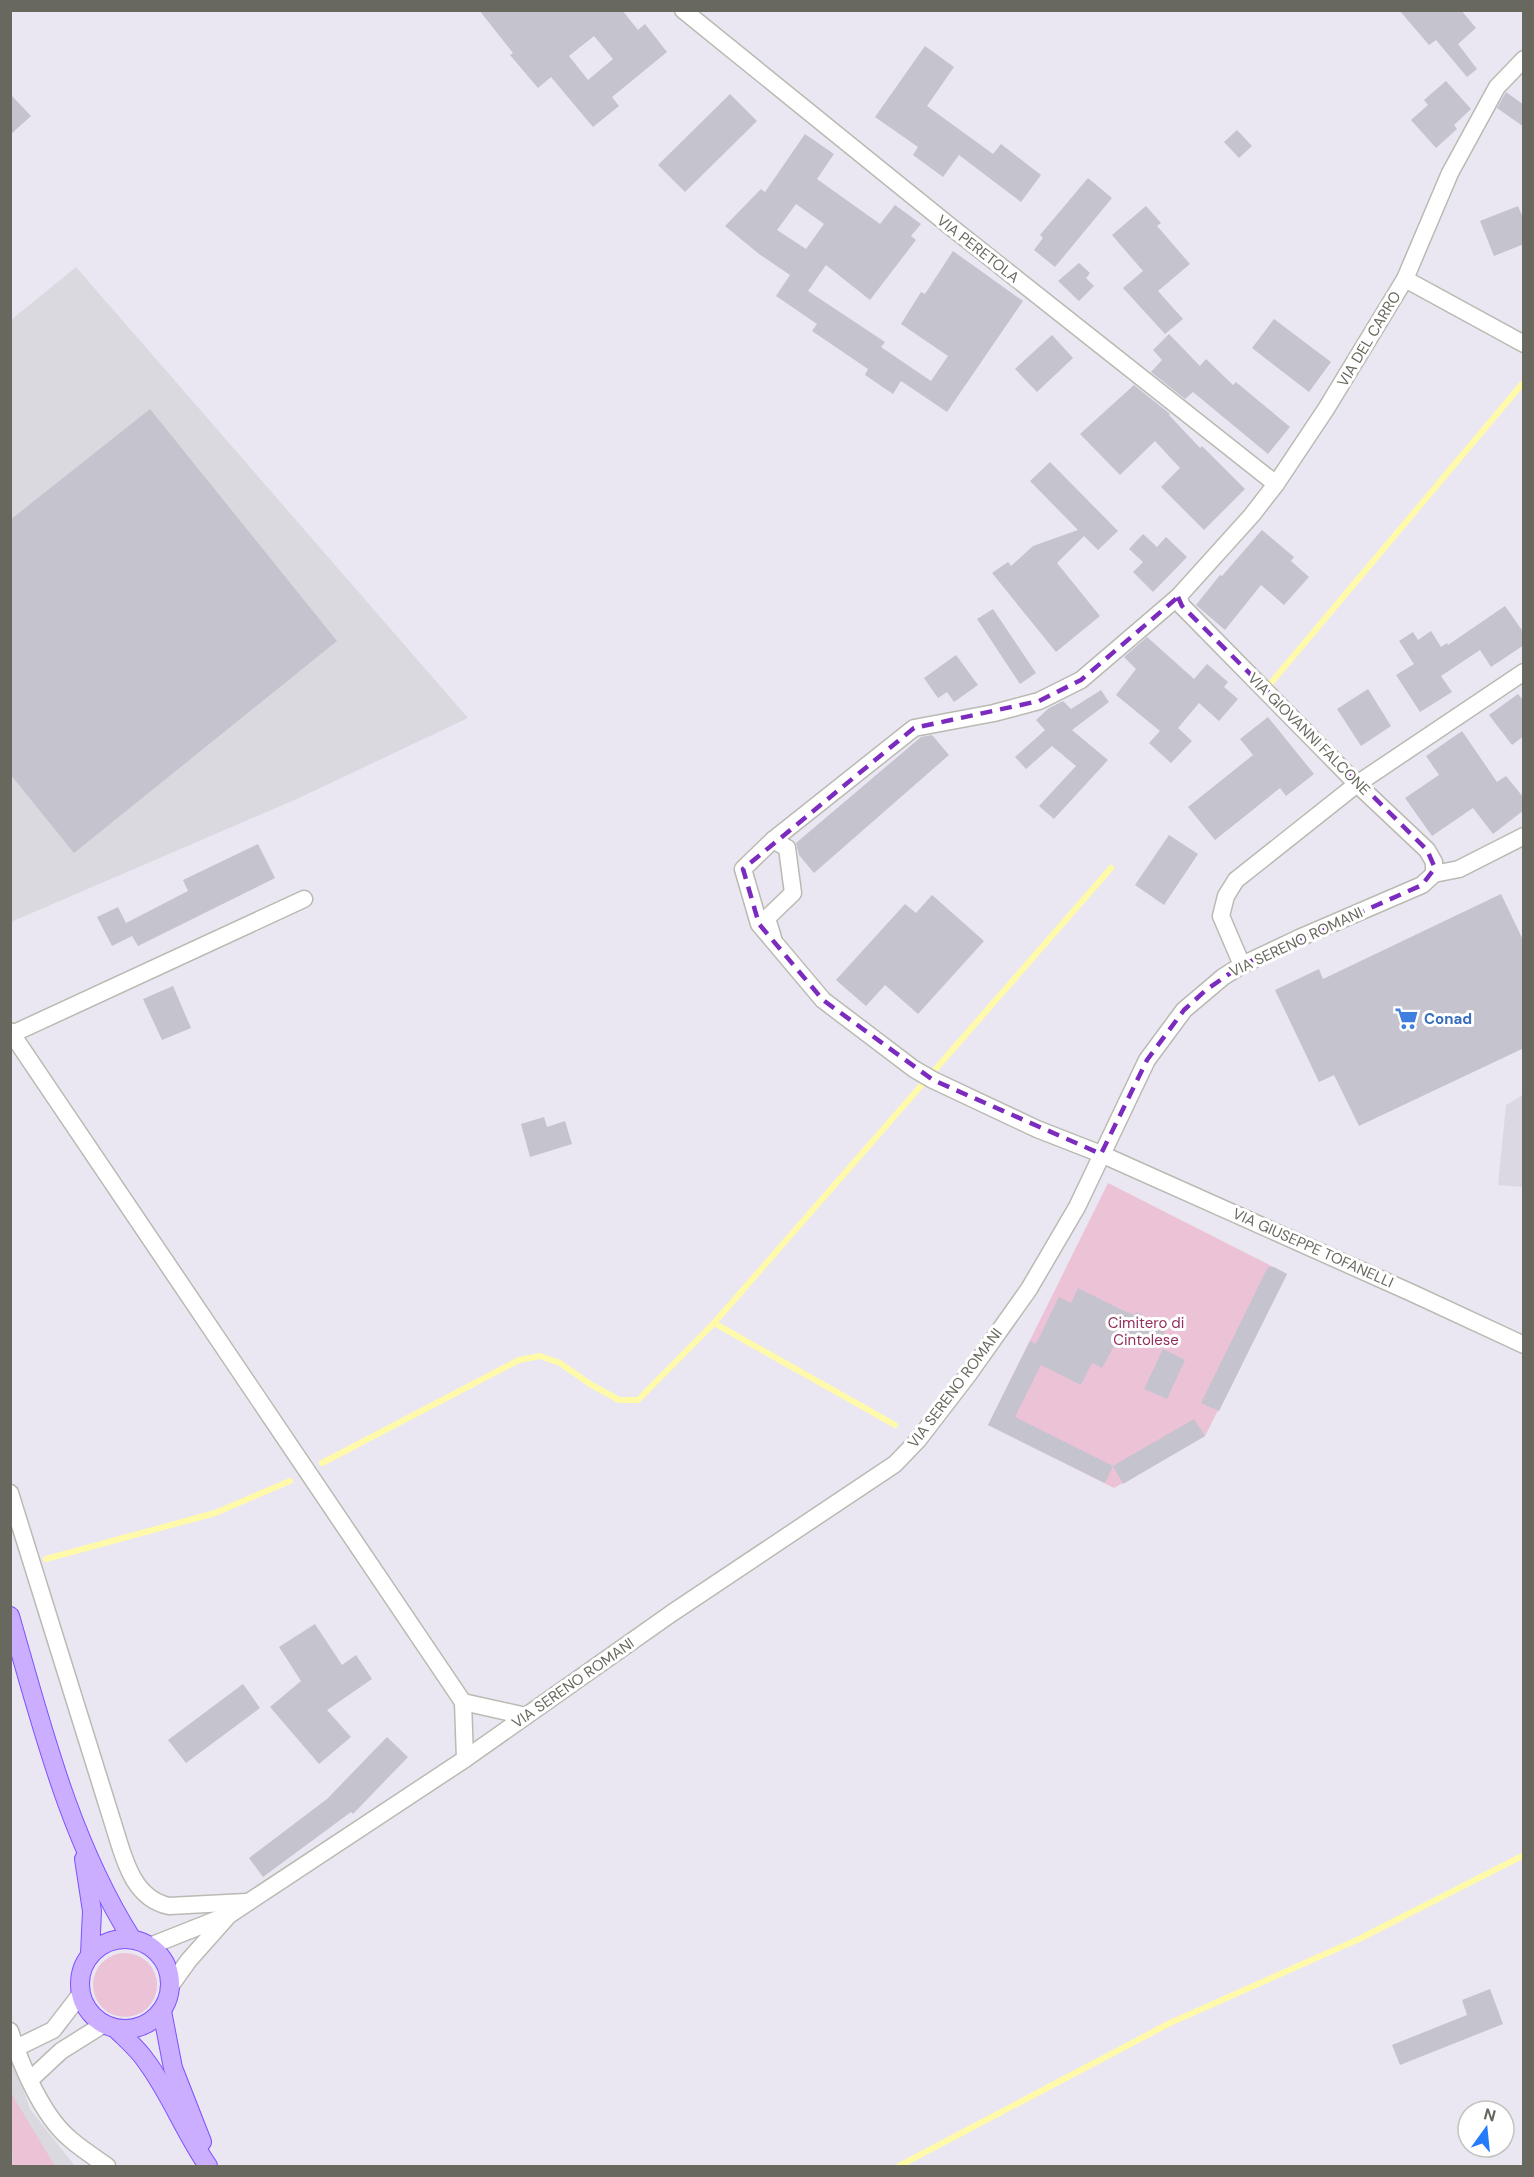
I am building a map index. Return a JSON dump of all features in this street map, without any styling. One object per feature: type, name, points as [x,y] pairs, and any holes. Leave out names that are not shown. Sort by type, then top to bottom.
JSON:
[{"type":"main road","points":[[10,1616],[49,1751],[81,1840],[118,1916],[132,1939]]},
{"type":"main road","points":[[81,1840],[92,1911],[90,1954]]},
{"type":"main road","points":[[110,2027],[140,2027],[152,2021],[162,2011],[168,1999],[171,1984],[168,1970],[161,1956],[150,1946],[132,1939],[117,1939],[102,1944],[90,1954],[80,1975],[80,1995],[88,2012],[110,2027],[144,2058],[191,2141],[209,2166]]},
{"type":"main road","points":[[162,2011],[173,2068],[201,2136],[209,2166]]},
{"type":"street","name":"VIA PERETOLA","points":[[683,10],[932,212],[1276,484]]},
{"type":"street","name":"VIA DEL CARRO","points":[[773,840],[914,728],[994,713],[1039,701],[1081,680],[1178,597],[1252,515],[1276,484],[1326,409],[1405,279],[1450,173],[1497,87],[1524,59]]},
{"type":"street","points":[[1405,279],[1524,344]]},
{"type":"street","name":"VIA GIOVANNI FALCONE","points":[[1178,597],[1182,606],[1357,784],[1427,850],[1434,862],[1434,874]]},
{"type":"street","points":[[1242,965],[1221,916],[1226,896],[1236,880],[1357,784],[1524,672]]},
{"type":"street","name":"VIA SERENO ROMANI","points":[[229,1915],[465,1759],[672,1613],[895,1464],[918,1440],[1029,1289],[1077,1207],[1147,1060],[1173,1023],[1206,990],[1242,965],[1422,885],[1434,874],[1459,868],[1524,836]]},
{"type":"street","points":[[773,840],[787,848],[794,893],[767,918],[774,942]]},
{"type":"street","name":"VIA GIUSEPPE TOFANELLI","points":[[773,840],[743,869],[759,924],[823,1000],[914,1069],[1037,1129],[1101,1154],[1420,1296],[1524,1345]]},
{"type":"street","points":[[304,899],[11,1034],[463,1702],[465,1759]]},
{"type":"street","points":[[10,1493],[116,1833],[138,1886],[148,1898],[158,1904],[169,1906],[247,1902]]},
{"type":"street","points":[[463,1702],[526,1716]]},
{"type":"street","points":[[150,1946],[229,1915]]},
{"type":"street","points":[[171,1984],[229,1915]]},
{"type":"street","points":[[16,2048],[53,2030],[80,1995]]},
{"type":"street","points":[[31,2079],[62,2051],[110,2027]]},
{"type":"street","points":[[10,2031],[31,2079],[57,2126],[69,2138],[107,2166]]},
{"type":"highlighted area","points":[[1178,597],[1182,606],[1427,850],[1435,868],[1422,885],[1242,965],[1206,990],[1184,1010],[1147,1060],[1101,1154],[933,1080],[823,1000],[759,924],[743,869],[914,728],[1039,701],[1081,680]]},
{"type":"shaded area","points":[[76,267],[468,718],[299,798],[11,922],[11,320]]},
{"type":"shaded area","points":[[1523,1095],[1523,1187],[1498,1185],[1506,1105]]},
{"type":"shaded area","points":[[10,2051],[30,2109],[75,2166],[11,2166]]},
{"type":"green space","name":"Cimitero di Cintolese","points":[[1108,1183],[1287,1274],[1205,1436],[1114,1488],[988,1425]]},
{"type":"green space","points":[[119,1953],[131,1953],[148,1962],[155,1973],[157,1985],[155,1997],[148,2008],[131,2017],[119,2017],[107,2012],[98,2003],[93,1991],[93,1979],[98,1967],[107,1958]]},
{"type":"green space","points":[[11,2093],[55,2166],[12,2166],[13,2155],[10,2153]]},
{"type":"building","points":[[479,10],[622,10],[638,30],[645,24],[667,52],[612,97],[619,106],[593,127],[551,77],[538,88],[510,55],[513,53]],"holes":[[[594,36],[613,59],[588,80],[569,56]]]},
{"type":"building","points":[[1399,10],[1461,10],[1476,28],[1458,44],[1477,69],[1467,77],[1436,40],[1429,45]]},
{"type":"building","points":[[925,46],[954,67],[927,106],[993,154],[1001,144],[1041,175],[1021,202],[959,155],[943,177],[913,155],[918,147],[875,117]]},
{"type":"building","points":[[1446,81],[1471,109],[1454,125],[1457,129],[1436,148],[1411,120],[1428,105],[1424,100]]},
{"type":"building","points":[[1506,92],[1524,105],[1524,127],[1497,108]]},
{"type":"building","points":[[10,94],[31,116],[10,135]]},
{"type":"building","points":[[730,94],[757,121],[685,192],[658,165]]},
{"type":"building","points":[[1237,130],[1252,146],[1239,158],[1224,142]]},
{"type":"building","points":[[805,134],[834,154],[817,179],[880,224],[895,205],[921,224],[911,236],[916,240],[870,300],[826,265],[808,291],[885,342],[881,347],[931,381],[948,356],[901,324],[921,292],[925,294],[953,251],[1023,301],[947,412],[901,381],[893,394],[865,375],[868,369],[812,331],[817,324],[776,296],[790,275],[759,254],[725,226],[761,189],[765,192]],"holes":[[[796,204],[824,224],[806,249],[777,230]]]},
{"type":"building","points":[[1088,178],[1112,198],[1055,267],[1034,250],[1043,238],[1040,235]]},
{"type":"building","points":[[1146,206],[1161,223],[1157,226],[1190,264],[1158,291],[1183,319],[1165,334],[1123,288],[1143,271],[1112,235]]},
{"type":"building","points":[[1518,206],[1524,220],[1524,244],[1494,256],[1480,221]]},
{"type":"building","points":[[1079,263],[1090,273],[1086,278],[1094,286],[1079,301],[1058,281]]},
{"type":"building","points":[[1274,319],[1331,362],[1309,392],[1252,348]]},
{"type":"building","points":[[1169,334],[1200,366],[1206,359],[1233,385],[1236,382],[1290,427],[1268,454],[1193,392],[1185,399],[1151,372],[1162,360],[1153,350]]},
{"type":"building","points":[[1052,335],[1073,358],[1037,392],[1015,369]]},
{"type":"building","points":[[1134,385],[1170,414],[1200,448],[1202,446],[1245,489],[1204,530],[1161,487],[1180,468],[1155,441],[1120,475],[1080,434]]},
{"type":"building","points":[[150,409],[337,641],[74,853],[10,774],[10,520]]},
{"type":"building","points":[[1050,462],[1118,531],[1098,550],[1084,536],[1057,563],[1100,616],[1056,652],[992,573],[1008,562],[1011,566],[1033,546],[1078,530],[1030,481]]},
{"type":"building","points":[[1262,530],[1294,557],[1291,561],[1309,577],[1284,605],[1261,585],[1225,630],[1196,605],[1220,575],[1222,576]]},
{"type":"building","points":[[1143,534],[1157,547],[1166,537],[1187,557],[1153,592],[1133,572],[1143,562],[1129,549]]},
{"type":"building","points":[[1505,606],[1524,633],[1524,645],[1491,667],[1480,650],[1441,676],[1452,692],[1420,712],[1396,675],[1414,664],[1399,641],[1413,632],[1418,640],[1431,631],[1441,647],[1447,643],[1448,645]]},
{"type":"building","points":[[993,609],[1036,673],[1020,684],[977,619]]},
{"type":"building","points":[[1147,637],[1194,679],[1207,664],[1228,682],[1224,687],[1238,699],[1219,721],[1199,703],[1178,728],[1192,741],[1171,763],[1149,743],[1160,731],[1116,695],[1136,669],[1124,657]]},
{"type":"building","points":[[956,655],[978,685],[954,702],[947,692],[938,698],[924,678]]},
{"type":"building","points":[[1368,689],[1391,726],[1361,746],[1337,709]]},
{"type":"building","points":[[1101,690],[1109,702],[1072,730],[1108,760],[1054,819],[1039,806],[1076,766],[1052,746],[1026,769],[1015,757],[1045,730],[1036,720],[1049,708],[1063,701],[1071,709]]},
{"type":"building","points":[[1518,694],[1524,701],[1524,736],[1512,745],[1489,715]]},
{"type":"building","points":[[1268,717],[1314,774],[1286,796],[1280,788],[1215,840],[1188,807],[1253,755],[1240,739]]},
{"type":"building","points":[[1462,731],[1497,782],[1506,776],[1524,798],[1524,810],[1493,834],[1473,808],[1432,836],[1405,798],[1439,775],[1426,756]]},
{"type":"building","points":[[932,735],[949,755],[814,873],[799,855],[796,843],[921,737]]},
{"type":"building","points":[[1169,835],[1198,854],[1164,905],[1135,885]]},
{"type":"building","points":[[258,844],[275,878],[138,946],[132,936],[112,946],[97,917],[118,907],[126,923],[188,891],[183,880]]},
{"type":"building","name":"Conad","points":[[1501,894],[1524,942],[1524,1048],[1359,1126],[1334,1075],[1319,1082],[1275,990],[1319,969],[1323,979]]},
{"type":"building","points":[[932,895],[984,941],[918,1014],[885,985],[866,1006],[836,980],[905,904],[916,913]]},
{"type":"building","points":[[173,986],[191,1028],[162,1040],[143,999]]},
{"type":"building","points":[[544,1117],[547,1127],[565,1121],[572,1144],[530,1157],[521,1124]]},
{"type":"building","points":[[1268,1267],[1274,1267],[1287,1274],[1219,1411],[1201,1403]]},
{"type":"building","points":[[1078,1288],[1120,1309],[1134,1315],[1136,1312],[1167,1327],[1157,1348],[1122,1331],[1102,1368],[1092,1363],[1081,1385],[1041,1365],[1015,1417],[1113,1466],[1105,1483],[988,1425],[1030,1341],[1036,1344],[1059,1297],[1071,1303]]},
{"type":"building","points":[[1163,1349],[1185,1360],[1167,1399],[1144,1389]]},
{"type":"building","points":[[1194,1419],[1205,1436],[1123,1484],[1113,1466]]},
{"type":"building","points":[[315,1624],[342,1665],[356,1655],[372,1679],[327,1710],[351,1737],[319,1764],[270,1707],[301,1681],[279,1647]]},
{"type":"building","points":[[243,1684],[260,1708],[186,1763],[168,1740]]},
{"type":"building","points":[[387,1737],[408,1757],[353,1814],[351,1812],[263,1877],[249,1858],[327,1799]]},
{"type":"building","points":[[1490,1989],[1503,2024],[1400,2065],[1392,2045],[1467,2015],[1462,2000]]},
{"type":"waterway","points":[[1270,684],[1522,384]]},
{"type":"waterway","points":[[714,1323],[1111,868]]},
{"type":"waterway","points":[[322,1463],[519,1360],[540,1356],[560,1363],[590,1384],[619,1400],[638,1400],[714,1323],[895,1425]]},
{"type":"waterway","points":[[46,1559],[215,1513],[290,1481]]},
{"type":"waterway","points":[[899,2166],[1170,2023],[1359,1939],[1524,1855]]},
{"type":"place","name":"Conad","points":[[1406,1019]]}]
